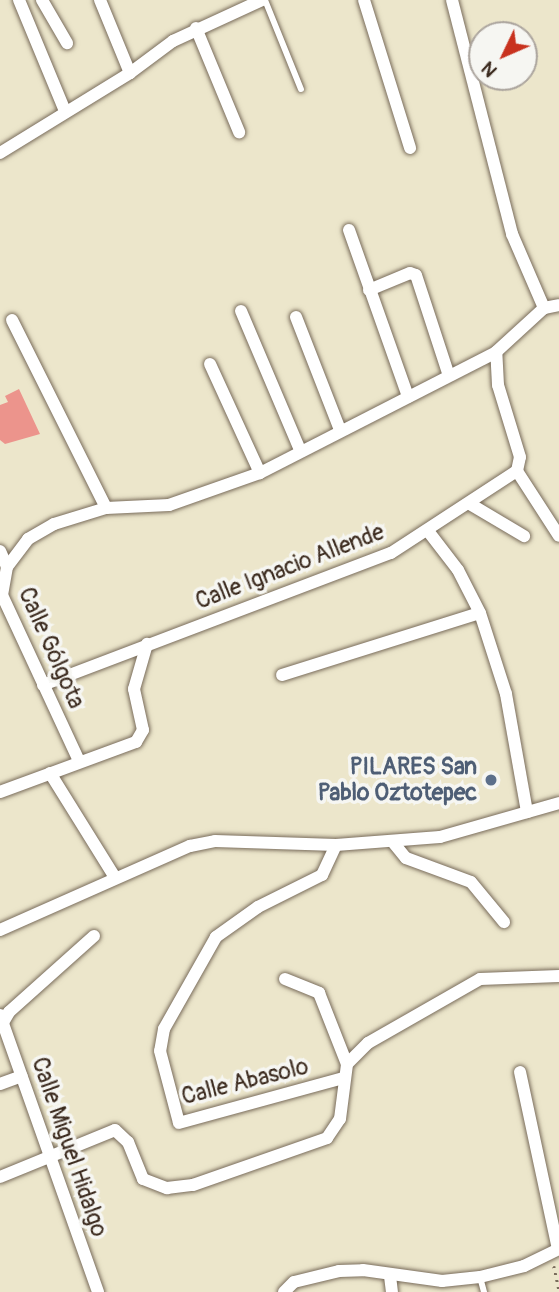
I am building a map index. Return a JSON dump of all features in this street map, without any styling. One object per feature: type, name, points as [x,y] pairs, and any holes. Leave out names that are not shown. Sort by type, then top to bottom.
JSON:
[{"type":"street","points":[[19,0],[65,111]]},
{"type":"street","points":[[25,15],[29,0]]},
{"type":"street","points":[[42,0],[67,43]]},
{"type":"street","points":[[100,0],[130,73]]},
{"type":"street","points":[[0,153],[130,73],[196,28],[263,0]]},
{"type":"street","points":[[364,0],[410,148]]},
{"type":"street","points":[[452,0],[512,234],[544,308]]},
{"type":"street","points":[[196,28],[239,132]]},
{"type":"street","points":[[349,230],[408,397]]},
{"type":"street","points":[[369,290],[410,274],[416,275],[448,373]]},
{"type":"street","points":[[7,567],[36,532],[106,508],[169,505],[260,473],[300,450],[408,397],[448,373],[496,352],[544,308],[559,305]]},
{"type":"street","points":[[242,312],[300,450]]},
{"type":"street","points":[[296,317],[340,430]]},
{"type":"street","points":[[12,320],[106,508]]},
{"type":"street","points":[[496,352],[498,385],[520,457],[517,471],[559,536]]},
{"type":"street","points":[[210,364],[260,473]]},
{"type":"street","name":"Calle Ignacio Allende","points":[[43,685],[346,573],[428,531],[517,471]]},
{"type":"street","points":[[470,504],[524,536]]},
{"type":"street","points":[[428,531],[458,570],[480,613],[506,694],[527,812]]},
{"type":"street","name":"Calle Gólgota","points":[[0,551],[7,567],[2,595],[79,761]]},
{"type":"street","points":[[282,675],[480,613]]},
{"type":"street","points":[[0,792],[79,761],[125,747],[141,736],[134,689],[147,645]]},
{"type":"street","points":[[50,773],[114,876]]},
{"type":"street","points":[[0,930],[114,876],[190,846],[215,841],[336,845],[440,836],[559,803]]},
{"type":"street","points":[[392,841],[406,858],[471,882],[504,922]]},
{"type":"street","name":"Calle Abasolo","points":[[336,845],[322,875],[237,919],[216,937],[164,1030],[160,1051],[179,1123],[343,1078]]},
{"type":"street","points":[[1,1021],[94,936]]},
{"type":"street","points":[[285,979],[319,993],[347,1064],[377,1037],[480,979],[559,976]]},
{"type":"street","name":"Calle Miguel Hidalgo","points":[[1,1021],[98,1292]]},
{"type":"street","name":"Calle Abasolo","points":[[0,1177],[115,1130],[128,1142],[143,1179],[167,1188],[193,1185],[327,1138],[340,1119],[343,1078],[347,1064]]},
{"type":"street","points":[[284,1292],[294,1282],[339,1271],[363,1270],[443,1287],[524,1266],[556,1250],[520,1072]]},
{"type":"street","points":[[0,1084],[22,1076]]},
{"type":"street","points":[[390,1276],[392,1292]]},
{"type":"lane","points":[[263,0],[301,89]]},
{"type":"lane","points":[[480,1277],[484,1292]]},
{"type":"path","points":[[556,1250],[559,1290]]},
{"type":"building","points":[[19,389],[40,434],[5,444],[0,440],[0,405],[8,402],[5,396]]},
{"type":"place","name":"PILARES San Pablo Oztotepec","points":[[491,780]]}]
